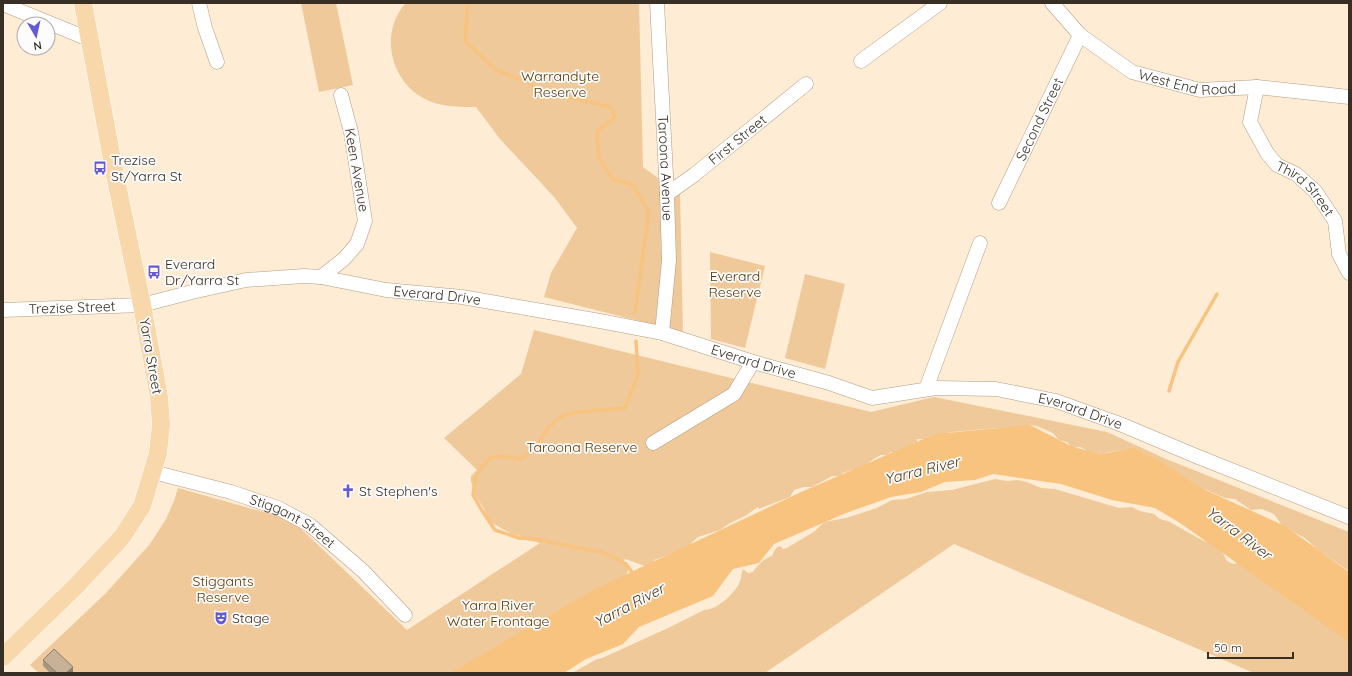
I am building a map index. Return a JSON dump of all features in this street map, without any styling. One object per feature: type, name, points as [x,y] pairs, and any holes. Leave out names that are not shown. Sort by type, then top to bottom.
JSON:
[{"type":"main road","name":"Yarra Street","points":[[3,657],[82,580],[122,537],[142,506],[158,453],[162,424],[159,397],[142,305],[114,170],[83,3]]},
{"type":"street","points":[[199,3],[205,28],[217,62]]},
{"type":"street","name":"Taroona Avenue","points":[[656,3],[667,194],[669,260],[662,333]]},
{"type":"street","points":[[861,61],[940,3]]},
{"type":"street","name":"West End Road","points":[[1052,3],[1080,35],[1132,72],[1200,90],[1257,87],[1349,95]]},
{"type":"street","points":[[3,4],[91,40]]},
{"type":"street","name":"Second Street","points":[[999,203],[1080,35]]},
{"type":"street","name":"First Street","points":[[667,194],[694,175],[806,84]]},
{"type":"street","name":"Third Street","points":[[1257,87],[1250,122],[1267,153],[1278,165],[1296,174],[1315,191],[1335,221],[1339,254],[1349,273]]},
{"type":"street","name":"Keen Avenue","points":[[321,277],[344,259],[357,244],[365,221],[351,132],[341,95]]},
{"type":"street","points":[[926,389],[980,243]]},
{"type":"street","name":"Everard Drive","points":[[142,305],[246,280],[304,276],[321,277],[386,290],[462,297],[662,333],[753,362],[829,383],[872,398],[926,389],[996,389],[1056,401],[1120,424],[1349,517]]},
{"type":"street","name":"Trezise Street","points":[[3,310],[142,305]]},
{"type":"street","points":[[653,443],[734,394],[753,362]]},
{"type":"street","name":"Stiggant Street","points":[[153,472],[244,496],[278,508],[310,525],[363,571],[405,615]]},
{"type":"green space","points":[[301,3],[336,3],[353,85],[319,92]]},
{"type":"green space","name":"Warrandyte Reserve","points":[[406,3],[639,3],[643,167],[680,194],[683,332],[544,297],[551,273],[577,228],[555,198],[500,139],[476,107],[450,106],[431,102],[413,91],[403,80],[396,68],[392,55],[391,41],[393,28],[398,15]]},
{"type":"green space","name":"Everard Reserve","points":[[710,252],[765,266],[745,348],[711,339]]},
{"type":"green space","name":"Everard Reserve","points":[[805,274],[845,284],[825,369],[785,358]]},
{"type":"green space","points":[[534,330],[871,412],[934,397],[1107,432],[1166,459],[1349,532],[1349,571],[1318,550],[1305,538],[1284,527],[1274,514],[1262,509],[1251,510],[1235,499],[1225,498],[1204,489],[1196,490],[1126,450],[1103,454],[1088,451],[1080,447],[1072,448],[1067,442],[1059,440],[1053,433],[1037,426],[1030,425],[1009,432],[997,428],[952,432],[943,434],[933,439],[917,439],[917,443],[894,454],[891,452],[887,455],[881,455],[864,466],[843,473],[839,476],[832,476],[812,487],[804,487],[794,490],[790,497],[759,509],[758,507],[720,530],[698,537],[686,548],[654,560],[652,565],[645,566],[625,559],[623,562],[628,568],[626,575],[457,673],[39,673],[30,665],[106,593],[150,544],[166,519],[178,488],[292,520],[407,630],[540,543],[512,534],[490,522],[475,495],[471,481],[471,476],[477,470],[444,438],[521,374]]},
{"type":"green space","points":[[995,479],[1027,482],[1041,488],[1055,489],[1119,508],[1132,507],[1140,511],[1154,514],[1160,519],[1170,522],[1198,538],[1220,548],[1227,561],[1233,564],[1242,562],[1349,627],[1349,673],[1254,673],[954,544],[765,673],[572,673],[597,659],[666,629],[704,610],[715,607],[735,591],[741,580],[743,569],[748,573],[753,572],[761,562],[772,556],[777,548],[780,546],[783,549],[787,548],[815,531],[824,522],[846,518],[877,508],[892,500],[906,499],[927,492],[952,490]]},
{"type":"water","name":"Yarra River","points":[[1030,425],[1073,447],[1102,454],[1133,448],[1160,461],[1199,487],[1285,526],[1349,572],[1349,642],[1180,523],[1155,508],[1112,500],[1061,484],[993,474],[975,480],[945,482],[921,492],[891,497],[846,513],[774,544],[759,563],[733,569],[713,596],[639,627],[623,644],[586,659],[564,673],[450,673],[595,589],[799,493],[935,434]]},
{"type":"building","points":[[54,649],[73,667],[66,673],[57,673],[43,660]]},
{"type":"waterway","points":[[468,3],[465,41],[496,70],[530,83],[543,96],[567,97],[611,107],[615,117],[597,132],[599,158],[613,179],[633,185],[649,212],[635,312]]},
{"type":"waterway","points":[[1169,391],[1178,362],[1217,294]]},
{"type":"waterway","points":[[634,575],[626,564],[603,552],[537,539],[519,538],[495,530],[473,495],[476,475],[490,458],[500,456],[521,459],[536,448],[547,429],[560,417],[576,412],[625,408],[638,375],[636,341]]},
{"type":"place","name":"Trezise St/Yarra St","points":[[100,168]]},
{"type":"place","name":"Everard Dr/Yarra St","points":[[154,272]]},
{"type":"place","name":"St Stephen's","points":[[348,491]]},
{"type":"place","name":"Stage","points":[[221,618]]},
{"type":"park label","name":"Taroona Reserve","points":[[582,447]]},
{"type":"park label","name":"Stiggants Reserve","points":[[223,590]]},
{"type":"park label","name":"Yarra River Water Frontage","points":[[498,614]]}]
